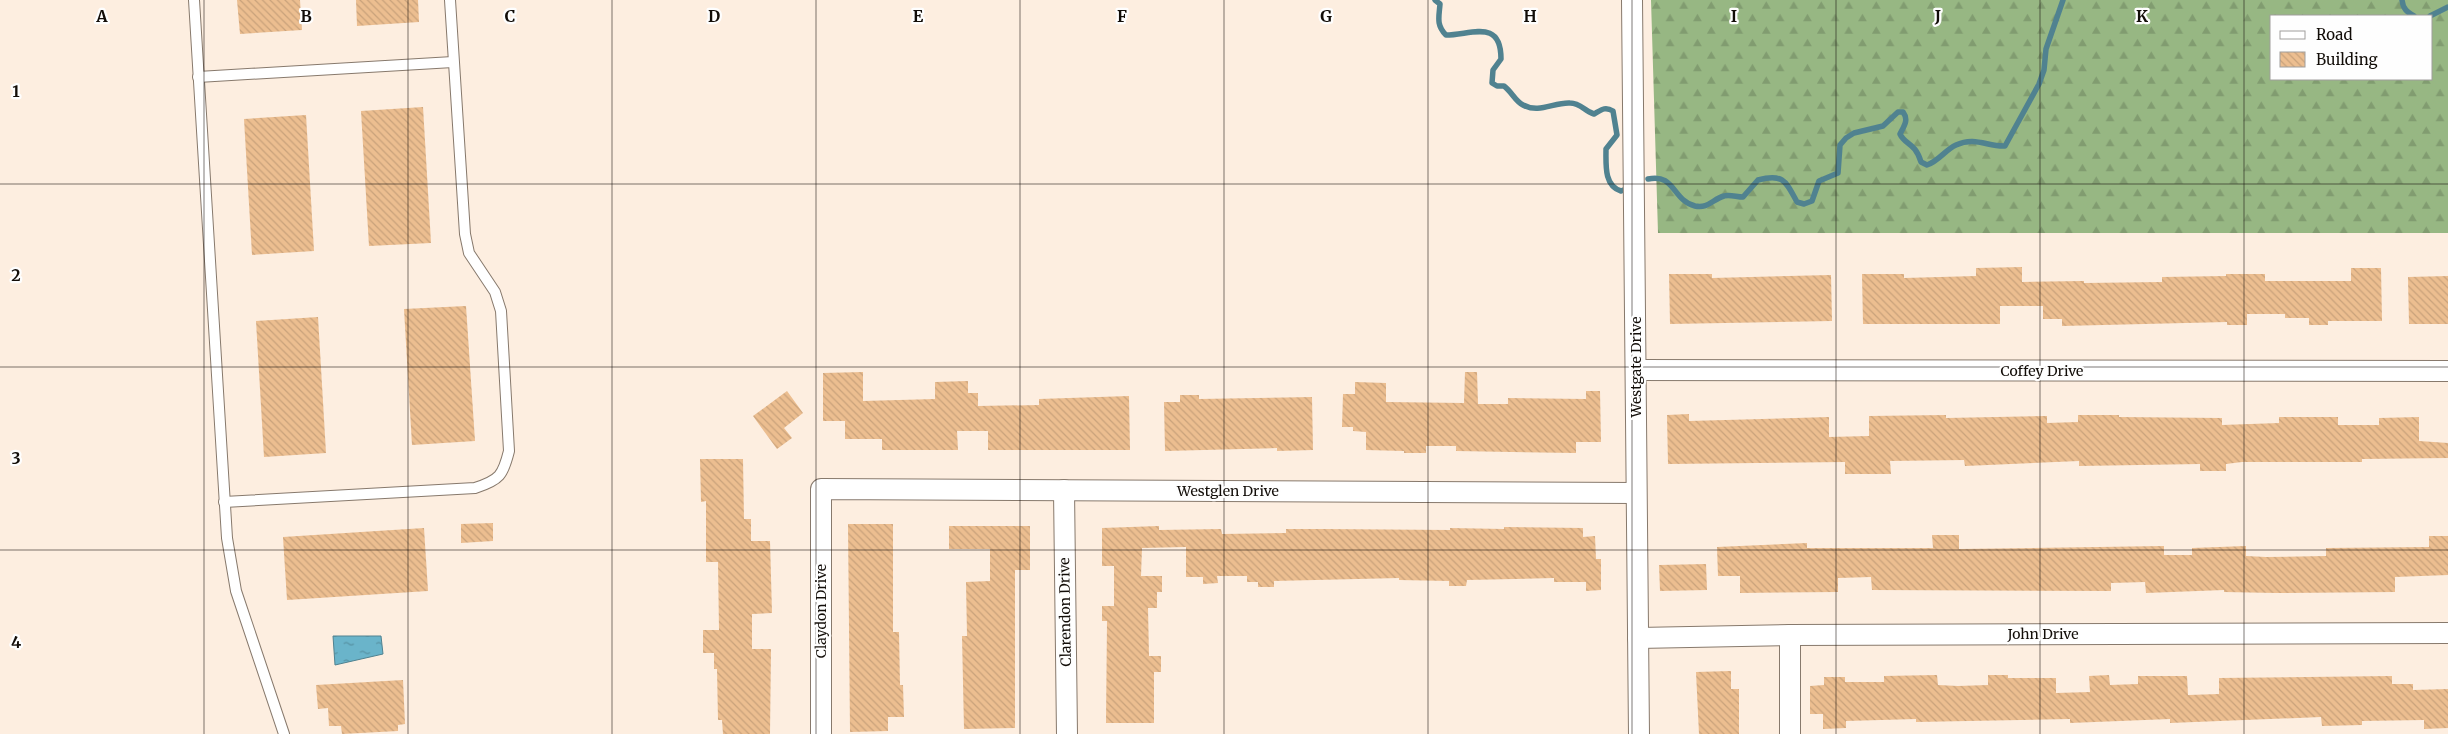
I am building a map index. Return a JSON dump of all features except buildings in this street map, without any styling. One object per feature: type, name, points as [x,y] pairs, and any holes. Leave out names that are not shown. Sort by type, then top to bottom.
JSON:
[{"type":"street","name":"Westgate Drive","points":[[1632,0],[1639,734]]},
{"type":"street","name":"Coffey Drive","points":[[1636,370],[2448,371]]},
{"type":"street","name":"Westglen Drive","points":[[821,489],[1636,493]]},
{"type":"street","name":"Claydon Drive","points":[[821,489],[821,734]]},
{"type":"street","name":"Clarendon Drive","points":[[1064,490],[1067,734]]},
{"type":"street","name":"John Drive","points":[[1638,638],[1790,635],[2448,633]]},
{"type":"street","points":[[1790,635],[1790,734]]},
{"type":"lane","points":[[194,0],[227,538],[236,591],[284,734]]},
{"type":"lane","points":[[224,502],[476,488],[493,482],[504,471],[509,451],[500,311],[495,292],[469,253],[465,234],[450,0]]},
{"type":"lane","points":[[198,77],[453,62]]},
{"type":"green space","points":[[1651,0],[2448,0],[2448,233],[1658,233]]},
{"type":"water","points":[[333,636],[381,636],[383,654],[335,665]]},
{"type":"waterway","points":[[1435,0],[1440,4],[1439,24],[1446,35],[1483,32],[1490,33],[1496,38],[1500,46],[1501,59],[1493,70],[1492,83],[1497,86],[1504,86],[1520,103],[1535,108],[1574,103],[1594,114],[1605,109],[1613,111],[1617,135],[1606,149],[1607,174],[1611,185],[1621,191],[1626,189]]},
{"type":"waterway","points":[[1648,179],[1657,178],[1664,180],[1687,203],[1700,207],[1726,195],[1743,197],[1758,180],[1774,178],[1787,184],[1797,202],[1804,204],[1812,201],[1819,181],[1838,173],[1840,145],[1846,138],[1854,133],[1883,126],[1898,112],[1903,112],[1906,118],[1900,134],[1902,138],[1913,147],[1921,162],[1927,165],[1952,147],[1963,142],[2005,146],[2039,84],[2044,70],[2046,49],[2063,0]]},
{"type":"waterway","points":[[2402,0],[2403,6],[2412,15]]},
{"type":"waterway","points":[[2432,15],[2448,7]]}]
